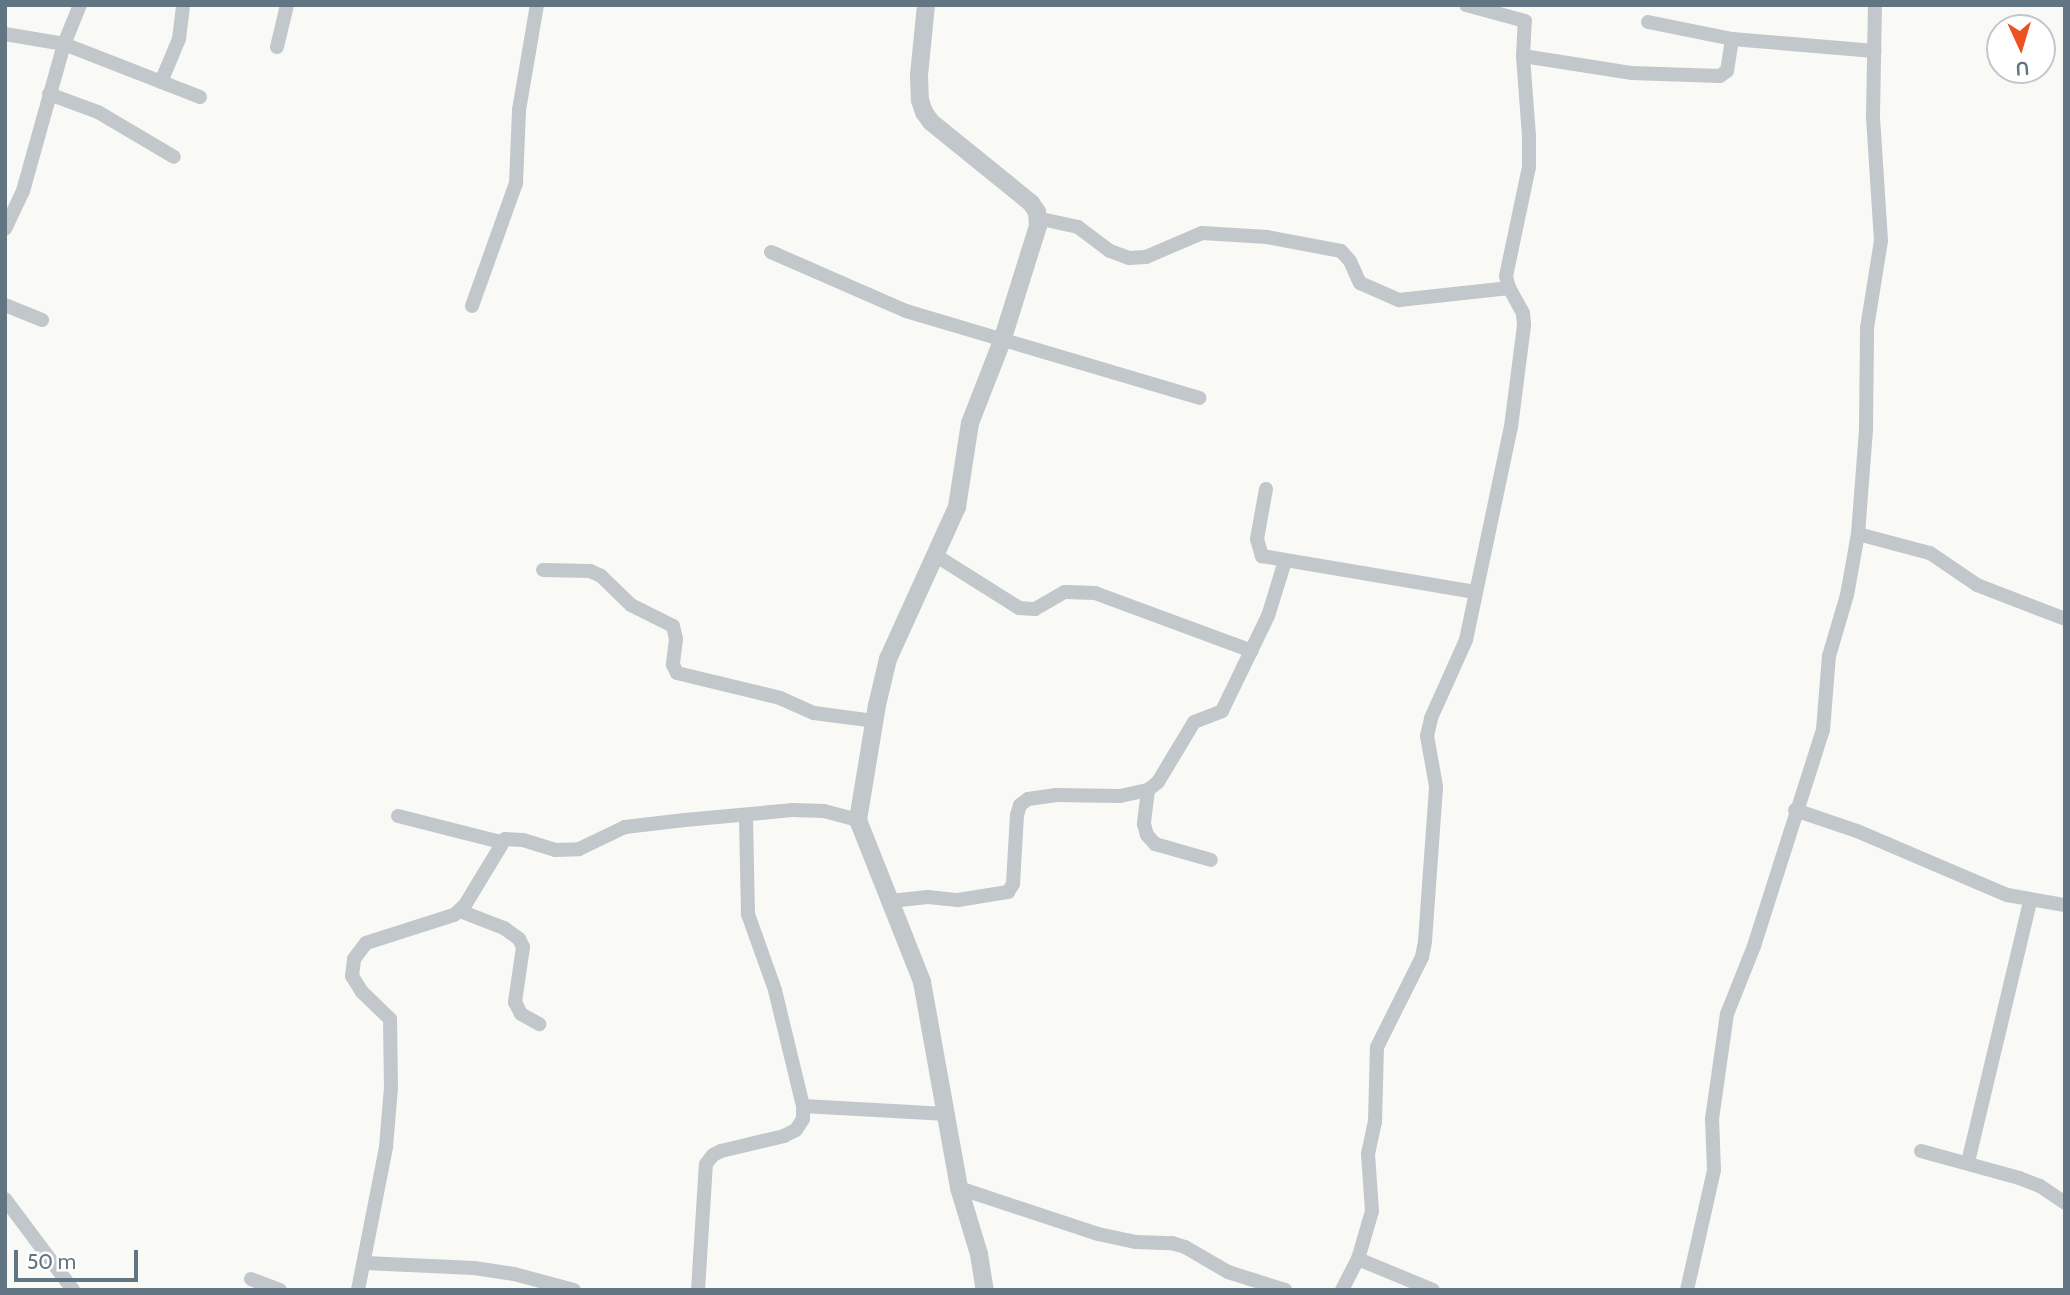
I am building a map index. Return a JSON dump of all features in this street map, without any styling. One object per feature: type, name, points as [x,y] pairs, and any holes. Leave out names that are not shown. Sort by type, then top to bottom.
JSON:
[{"type":"street","points":[[5,229],[23,191],[64,44],[80,5]]},
{"type":"street","points":[[161,82],[179,39],[183,5]]},
{"type":"street","points":[[277,47],[287,5]]},
{"type":"street","points":[[472,306],[516,183],[519,110],[537,5]]},
{"type":"street","points":[[926,5],[920,100],[931,122],[1031,203],[1037,218],[1034,241],[1002,341],[970,423],[957,507],[888,659],[858,820],[922,982],[959,1188],[979,1254],[985,1290]]},
{"type":"street","points":[[1466,5],[1525,20]]},
{"type":"street","points":[[1342,1290],[1358,1259],[1372,1211],[1367,1154],[1375,1122],[1377,1047],[1422,957],[1425,941],[1436,786],[1427,736],[1431,718],[1460,660],[1511,427],[1524,325],[1523,313],[1509,288],[1508,260],[1529,167],[1530,136],[1523,56],[1527,5]]},
{"type":"street","points":[[1687,1290],[1714,1170],[1712,1119],[1727,1014],[1754,946],[1795,810],[1823,730],[1829,656],[1847,596],[1858,534],[1866,429],[1867,328],[1881,241],[1873,117],[1875,5]]},
{"type":"street","points":[[1648,22],[1732,39],[1874,51]]},
{"type":"street","points":[[5,34],[64,44],[200,97]]},
{"type":"street","points":[[1523,56],[1631,72],[1720,76],[1727,71],[1732,39]]},
{"type":"street","points":[[49,94],[98,112],[174,157]]},
{"type":"street","points":[[1037,218],[1078,227],[1110,251],[1129,258],[1146,257],[1202,233],[1267,237],[1340,251],[1350,261],[1360,283],[1399,300],[1509,288]]},
{"type":"street","points":[[771,252],[906,311],[1199,398]]},
{"type":"street","points":[[5,305],[42,320]]},
{"type":"street","points":[[1266,489],[1258,547],[1262,556],[1475,592]]},
{"type":"street","points":[[1858,534],[1930,554],[1977,585],[2065,619]]},
{"type":"street","points":[[935,555],[1019,608],[1035,609],[1065,592],[1095,593],[1252,651]]},
{"type":"street","points":[[890,901],[928,897],[958,900],[1009,892],[1013,884],[1017,814],[1020,805],[1028,799],[1055,795],[1120,796],[1148,790],[1158,782],[1194,722],[1222,711],[1268,616],[1285,561]]},
{"type":"street","points":[[543,570],[590,571],[601,576],[631,605],[673,626],[676,639],[673,665],[677,673],[780,698],[814,713],[875,722]]},
{"type":"street","points":[[1148,790],[1144,824],[1147,835],[1155,844],[1211,860]]},
{"type":"street","points":[[398,816],[501,842],[511,838],[555,850],[579,849],[625,827],[792,810],[824,811],[858,820]]},
{"type":"street","points":[[1795,810],[1857,831],[1981,884],[2030,901],[2065,905]]},
{"type":"street","points":[[698,1290],[706,1164],[713,1154],[784,1136],[796,1130],[803,1119],[803,1106],[775,990],[748,914],[746,816]]},
{"type":"street","points":[[358,1290],[390,1121],[391,1031],[390,1019],[355,984],[351,967],[360,950],[375,938],[445,919],[460,911],[501,842]]},
{"type":"street","points":[[1968,1161],[2030,901]]},
{"type":"street","points":[[460,911],[504,928],[519,939],[523,947],[515,1002],[521,1014],[539,1024]]},
{"type":"street","points":[[803,1106],[947,1114]]},
{"type":"street","points":[[1921,1151],[1968,1161],[2040,1185],[2065,1203]]},
{"type":"street","points":[[959,1188],[1098,1234],[1136,1242],[1172,1243],[1185,1247],[1228,1272],[1285,1290]]},
{"type":"street","points":[[5,1199],[73,1290]]},
{"type":"street","points":[[1358,1259],[1433,1290]]},
{"type":"street","points":[[365,1263],[514,1274],[570,1289]]},
{"type":"street","points":[[251,1279],[280,1290]]}]
